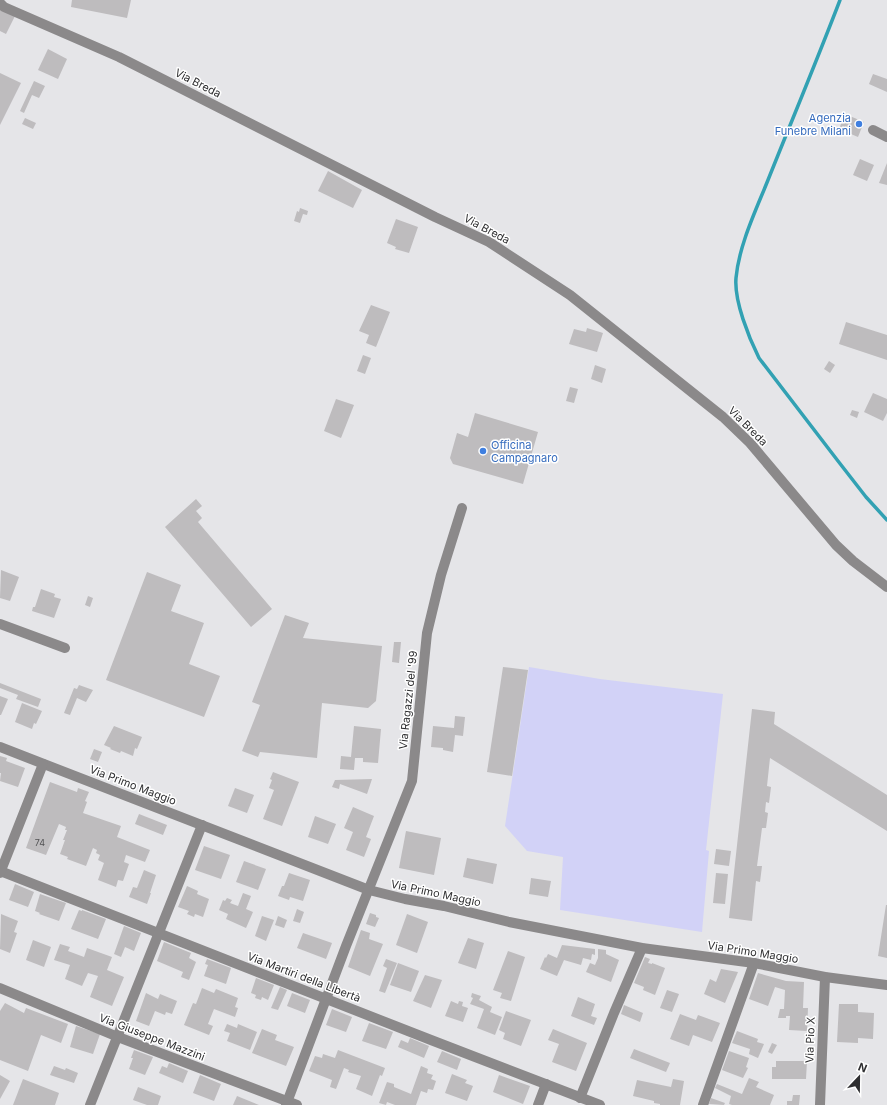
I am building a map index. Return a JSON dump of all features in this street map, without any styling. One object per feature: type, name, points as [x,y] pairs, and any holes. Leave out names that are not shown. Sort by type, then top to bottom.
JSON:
[{"type":"street","name":"Via Breda","points":[[0,3],[4,7],[119,57],[422,210],[489,242],[570,295],[723,417],[750,443],[836,545],[853,561],[887,587]]},
{"type":"street","points":[[873,130],[887,137]]},
{"type":"street","name":"Via Ragazzi del '99","points":[[290,1104],[346,946],[412,781],[428,633],[441,575],[462,508]]},
{"type":"street","points":[[0,624],[65,648]]},
{"type":"street","name":"Via Primo Maggio","points":[[0,747],[369,890],[509,922],[642,948],[754,963],[825,977],[887,985]]},
{"type":"street","points":[[0,872],[43,764]]},
{"type":"street","points":[[90,1105],[202,825]]},
{"type":"street","name":"Via Martiri della Libertà","points":[[0,872],[600,1105]]},
{"type":"street","points":[[580,1098],[642,948]]},
{"type":"street","points":[[703,1105],[754,963]]},
{"type":"street","name":"Via Pio X","points":[[820,1105],[825,977]]},
{"type":"street","name":"Via Giuseppe Mazzini","points":[[0,988],[118,1037],[290,1104]]},
{"type":"street","points":[[538,1105],[546,1084]]},
{"type":"shaded area","points":[[529,667],[600,679],[723,694],[706,850],[709,851],[702,932],[560,910],[563,857],[527,851],[505,826]]},
{"type":"building","points":[[72,0],[131,0],[127,18],[71,7]]},
{"type":"building","points":[[0,6],[16,14],[6,34],[0,31]]},
{"type":"building","points":[[48,49],[67,59],[58,79],[38,70]]},
{"type":"building","points":[[0,73],[21,83],[0,125]]},
{"type":"building","points":[[873,74],[887,79],[887,92],[869,84]]},
{"type":"building","points":[[34,81],[45,86],[39,98],[32,95],[24,113],[20,111]]},
{"type":"building","points":[[845,114],[864,122],[858,137],[839,129]]},
{"type":"building","points":[[25,118],[36,123],[33,129],[22,124]]},
{"type":"building","points":[[860,159],[874,165],[867,181],[853,175]]},
{"type":"building","points":[[887,163],[887,185],[879,183]]},
{"type":"building","points":[[328,171],[362,190],[353,208],[318,191]]},
{"type":"building","points":[[300,208],[308,211],[307,215],[303,214],[300,223],[294,221],[297,211],[299,212]]},
{"type":"building","points":[[396,219],[418,227],[409,253],[395,249],[396,247],[387,243]]},
{"type":"building","points":[[371,305],[390,312],[376,347],[366,343],[369,335],[359,331]]},
{"type":"building","points":[[846,322],[887,335],[887,360],[839,344]]},
{"type":"building","points":[[587,328],[603,333],[597,352],[569,344],[574,329],[586,332]]},
{"type":"building","points":[[363,355],[371,358],[365,374],[357,371]]},
{"type":"building","points":[[829,361],[835,365],[830,373],[824,369]]},
{"type":"building","points":[[595,365],[606,369],[602,383],[591,379]]},
{"type":"building","points":[[570,387],[578,389],[574,403],[566,401]]},
{"type":"building","points":[[873,393],[887,399],[887,413],[883,421],[864,412]]},
{"type":"building","points":[[336,399],[354,405],[341,438],[324,431]]},
{"type":"building","points":[[852,410],[859,412],[857,418],[850,415]]},
{"type":"building","points":[[475,413],[538,432],[523,484],[453,464],[450,458],[457,433],[468,437]]},
{"type":"building","points":[[196,499],[202,506],[196,511],[202,518],[198,522],[272,609],[251,627],[165,527]]},
{"type":"building","points":[[1,570],[19,577],[10,601],[0,598]]},
{"type":"building","points":[[147,572],[181,585],[171,611],[204,623],[189,664],[220,676],[204,717],[106,680]]},
{"type":"building","points":[[41,589],[55,594],[54,597],[61,599],[54,618],[32,611],[33,607],[35,607]]},
{"type":"building","points":[[88,596],[93,598],[90,607],[85,605]]},
{"type":"building","points":[[285,615],[309,623],[303,638],[382,646],[376,701],[368,708],[322,703],[317,758],[260,752],[258,757],[242,751],[260,705],[252,702]]},
{"type":"building","points":[[394,642],[401,642],[399,663],[392,662]]},
{"type":"building","points":[[503,667],[528,670],[512,776],[487,772]]},
{"type":"building","points":[[0,683],[41,699],[38,707],[16,699],[18,695],[0,688]]},
{"type":"building","points":[[79,685],[93,690],[86,702],[77,698],[70,715],[64,713],[74,688],[77,689]]},
{"type":"building","points":[[0,696],[8,699],[1,715],[0,715]]},
{"type":"building","points":[[22,703],[42,711],[32,729],[15,722]]},
{"type":"building","points":[[752,709],[775,712],[774,724],[887,795],[887,831],[770,758],[767,786],[771,787],[769,803],[766,802],[765,812],[768,813],[766,828],[762,828],[757,866],[762,866],[760,882],[756,881],[752,921],[729,918]]},
{"type":"building","points":[[455,716],[465,717],[463,736],[455,735],[453,752],[443,750],[443,748],[431,747],[433,726],[454,728]]},
{"type":"building","points":[[114,726],[142,737],[137,749],[135,748],[133,756],[121,751],[120,753],[104,745]]},
{"type":"building","points":[[354,726],[381,729],[378,763],[363,762],[363,758],[355,758],[354,770],[340,769],[341,756],[351,757]]},
{"type":"building","points":[[94,749],[102,752],[98,762],[90,759]]},
{"type":"building","points":[[0,756],[7,758],[6,761],[25,768],[18,787],[0,781]]},
{"type":"building","points":[[273,772],[299,782],[282,826],[263,819],[274,790],[269,788],[272,780],[270,779]]},
{"type":"building","points":[[372,779],[367,794],[340,784],[339,789],[332,787],[335,780]]},
{"type":"building","points":[[50,782],[77,792],[78,788],[89,792],[85,801],[87,802],[83,813],[121,826],[117,837],[150,850],[145,862],[126,855],[124,862],[129,864],[123,881],[118,880],[116,887],[98,880],[104,863],[98,860],[100,855],[96,853],[97,850],[93,848],[86,866],[67,859],[68,857],[60,854],[65,840],[63,840],[67,830],[65,830],[66,827],[59,824],[46,855],[26,848]]},
{"type":"building","points":[[235,788],[254,795],[247,813],[228,806]]},
{"type":"building","points":[[353,807],[374,816],[366,837],[371,839],[364,857],[346,850],[353,832],[344,828]]},
{"type":"building","points":[[139,814],[167,825],[163,835],[135,824]]},
{"type":"building","points":[[315,816],[336,824],[328,844],[308,837]]},
{"type":"building","points":[[406,831],[441,838],[434,875],[399,868]]},
{"type":"building","points":[[204,846],[230,855],[221,879],[195,870]]},
{"type":"building","points":[[716,849],[731,851],[729,866],[714,864]]},
{"type":"building","points":[[467,858],[497,864],[493,884],[463,877]]},
{"type":"building","points":[[244,861],[266,869],[258,890],[236,882]]},
{"type":"building","points":[[144,870],[156,875],[147,904],[129,897],[133,887],[137,888]]},
{"type":"building","points":[[289,873],[310,880],[303,901],[290,897],[289,900],[278,896]]},
{"type":"building","points":[[716,873],[728,874],[725,904],[713,903]]},
{"type":"building","points":[[531,878],[551,881],[548,897],[529,894]]},
{"type":"building","points":[[15,884],[34,892],[28,907],[9,900]]},
{"type":"building","points":[[187,886],[198,891],[197,894],[209,899],[203,917],[195,914],[194,917],[187,914],[189,911],[178,907]]},
{"type":"building","points":[[243,893],[251,896],[246,909],[253,912],[246,928],[226,919],[228,914],[219,910],[223,900],[225,901],[227,898],[232,900],[230,903],[238,906]]},
{"type":"building","points":[[40,894],[66,903],[59,921],[39,914],[40,913],[35,911]]},
{"type":"building","points":[[887,905],[887,958],[878,956]]},
{"type":"building","points":[[297,909],[304,912],[300,923],[293,921]]},
{"type":"building","points":[[79,910],[106,919],[98,939],[71,929]]},
{"type":"building","points":[[370,913],[379,918],[375,927],[366,924]]},
{"type":"building","points":[[1,914],[18,921],[14,932],[17,933],[10,953],[0,949]]},
{"type":"building","points":[[407,914],[428,922],[417,953],[396,945]]},
{"type":"building","points":[[262,916],[274,920],[266,941],[255,936]]},
{"type":"building","points":[[278,916],[287,920],[284,928],[275,925]]},
{"type":"building","points":[[124,926],[141,933],[134,951],[125,947],[121,957],[114,954]]},
{"type":"building","points":[[361,930],[370,933],[369,939],[383,944],[370,976],[348,967]]},
{"type":"building","points":[[303,933],[332,943],[326,959],[297,948]]},
{"type":"building","points":[[468,938],[484,943],[476,969],[458,963]]},
{"type":"building","points":[[33,940],[51,947],[44,967],[26,960]]},
{"type":"building","points":[[164,942],[191,953],[189,958],[196,962],[189,980],[181,977],[183,972],[157,961]]},
{"type":"building","points":[[60,944],[70,947],[68,951],[84,957],[87,948],[112,957],[107,970],[124,977],[112,1006],[90,997],[98,976],[88,973],[82,986],[65,979],[70,965],[54,960]]},
{"type":"building","points":[[562,945],[595,949],[595,955],[592,954],[591,960],[583,958],[581,965],[564,960],[557,976],[540,969],[545,957],[546,958],[548,954],[557,958]]},
{"type":"building","points":[[598,949],[606,950],[606,954],[619,960],[611,982],[586,972],[590,963],[595,965],[598,958]]},
{"type":"building","points":[[508,951],[525,957],[511,1001],[500,998],[502,993],[493,990]]},
{"type":"building","points":[[645,957],[650,959],[648,963],[665,968],[655,995],[643,990],[644,987],[634,983]]},
{"type":"building","points":[[207,959],[231,968],[226,984],[204,976],[208,965],[205,964]]},
{"type":"building","points":[[386,959],[397,963],[385,993],[379,991],[387,968],[383,966]]},
{"type":"building","points":[[398,963],[419,971],[411,992],[390,985]]},
{"type":"building","points":[[721,969],[738,972],[725,1003],[704,994],[710,979],[716,982]]},
{"type":"building","points":[[758,973],[786,981],[804,982],[803,1008],[808,1008],[807,1031],[789,1030],[790,1016],[786,1016],[786,1018],[778,1018],[780,1009],[784,1009],[785,990],[775,987],[768,1006],[749,999]]},
{"type":"building","points":[[425,975],[442,980],[431,1008],[413,1001]]},
{"type":"building","points":[[256,978],[274,985],[268,1000],[262,997],[261,1000],[255,998],[256,995],[251,993]]},
{"type":"building","points":[[280,987],[287,990],[278,1010],[271,1008]]},
{"type":"building","points":[[202,988],[214,993],[216,989],[238,998],[235,1007],[238,1008],[235,1017],[214,1009],[208,1024],[213,1026],[209,1035],[184,1025],[193,1003],[196,1004]]},
{"type":"building","points":[[667,990],[679,994],[672,1012],[660,1008]]},
{"type":"building","points":[[146,993],[158,999],[160,994],[177,1001],[172,1014],[166,1012],[165,1015],[155,1011],[149,1026],[136,1021]]},
{"type":"building","points":[[292,993],[310,1000],[305,1013],[287,1006]]},
{"type":"building","points":[[472,993],[481,996],[479,1000],[492,1007],[490,1012],[502,1017],[495,1035],[477,1028],[484,1009],[470,1004],[473,998],[471,997]]},
{"type":"building","points":[[578,997],[595,1004],[591,1016],[597,1018],[594,1025],[571,1016]]},
{"type":"building","points":[[451,1001],[458,1004],[459,1001],[463,1002],[462,1006],[468,1008],[463,1022],[445,1016]]},
{"type":"building","points":[[5,1003],[24,1013],[26,1008],[68,1024],[61,1043],[41,1035],[28,1071],[0,1060],[0,1011]]},
{"type":"building","points":[[839,1004],[858,1004],[858,1012],[874,1013],[873,1039],[858,1038],[858,1043],[837,1042]]},
{"type":"building","points":[[624,1005],[643,1013],[640,1022],[621,1014]]},
{"type":"building","points":[[332,1009],[352,1017],[346,1032],[326,1025]]},
{"type":"building","points":[[506,1011],[531,1020],[521,1046],[503,1039],[505,1033],[499,1030]]},
{"type":"building","points":[[680,1014],[696,1020],[698,1015],[720,1023],[712,1042],[693,1035],[689,1046],[670,1039]]},
{"type":"building","points":[[369,1023],[393,1032],[386,1049],[362,1041]]},
{"type":"building","points":[[227,1024],[237,1028],[238,1024],[257,1032],[250,1050],[227,1041],[230,1033],[224,1031]]},
{"type":"building","points":[[76,1026],[100,1034],[93,1054],[70,1047]]},
{"type":"building","points":[[262,1029],[277,1035],[275,1040],[294,1047],[286,1066],[252,1053]]},
{"type":"building","points":[[553,1029],[587,1043],[576,1071],[552,1062],[559,1044],[548,1040]]},
{"type":"building","points":[[737,1031],[758,1039],[757,1042],[764,1044],[758,1058],[749,1054],[750,1049],[732,1043]]},
{"type":"building","points":[[410,1038],[429,1046],[424,1058],[398,1047],[401,1040],[408,1043]]},
{"type":"building","points":[[772,1043],[777,1045],[772,1054],[768,1052]]},
{"type":"building","points":[[634,1049],[670,1063],[666,1072],[630,1058]]},
{"type":"building","points":[[134,1050],[153,1057],[145,1075],[129,1069]]},
{"type":"building","points":[[338,1050],[385,1068],[382,1076],[380,1075],[372,1096],[356,1089],[361,1076],[348,1072],[349,1070],[344,1068],[336,1089],[330,1087],[332,1080],[309,1071],[315,1056],[322,1058],[323,1054],[335,1058]]},
{"type":"building","points":[[442,1051],[461,1059],[457,1070],[437,1062]]},
{"type":"building","points":[[729,1051],[749,1058],[746,1067],[748,1068],[743,1078],[722,1070]]},
{"type":"building","points":[[776,1061],[807,1061],[806,1079],[772,1079],[772,1067],[776,1067]]},
{"type":"building","points":[[169,1063],[188,1071],[183,1083],[159,1073],[162,1066],[167,1068]]},
{"type":"building","points":[[54,1066],[65,1070],[66,1068],[78,1073],[74,1083],[50,1075]]},
{"type":"building","points":[[421,1066],[428,1069],[427,1073],[433,1075],[431,1079],[436,1081],[433,1090],[428,1089],[427,1093],[421,1091],[416,1105],[395,1105],[387,1102],[386,1105],[379,1103],[387,1082],[394,1084],[394,1087],[411,1094]]},
{"type":"building","points":[[452,1074],[467,1080],[465,1083],[473,1086],[467,1101],[445,1093]]},
{"type":"building","points":[[0,1075],[10,1081],[0,1099]]},
{"type":"building","points":[[200,1075],[221,1084],[214,1101],[193,1093]]},
{"type":"building","points":[[499,1075],[530,1086],[523,1104],[493,1092]]},
{"type":"building","points":[[749,1078],[759,1082],[756,1087],[774,1095],[770,1105],[732,1105],[729,1104],[731,1096],[715,1088],[717,1084],[742,1094]]},
{"type":"building","points":[[23,1079],[59,1093],[55,1105],[13,1105]]},
{"type":"building","points":[[673,1079],[684,1081],[680,1105],[660,1105],[654,1103],[654,1101],[633,1096],[637,1080],[671,1087]]},
{"type":"building","points":[[138,1087],[161,1096],[158,1105],[147,1105],[133,1100]]},
{"type":"building","points":[[793,1095],[800,1095],[799,1105],[787,1105],[787,1101],[792,1101]]},
{"type":"building","points":[[237,1096],[259,1105],[233,1105]]},
{"type":"building","points":[[711,1098],[725,1103],[724,1105],[709,1104]]},
{"type":"waterway","points":[[840,0],[744,240],[738,266],[736,287],[743,319],[759,358],[866,497],[887,520]]},
{"type":"place","name":"Agenzia Funebre Milani","points":[[859,124]]},
{"type":"place","name":"Officina Campagnaro","points":[[483,451]]}]
